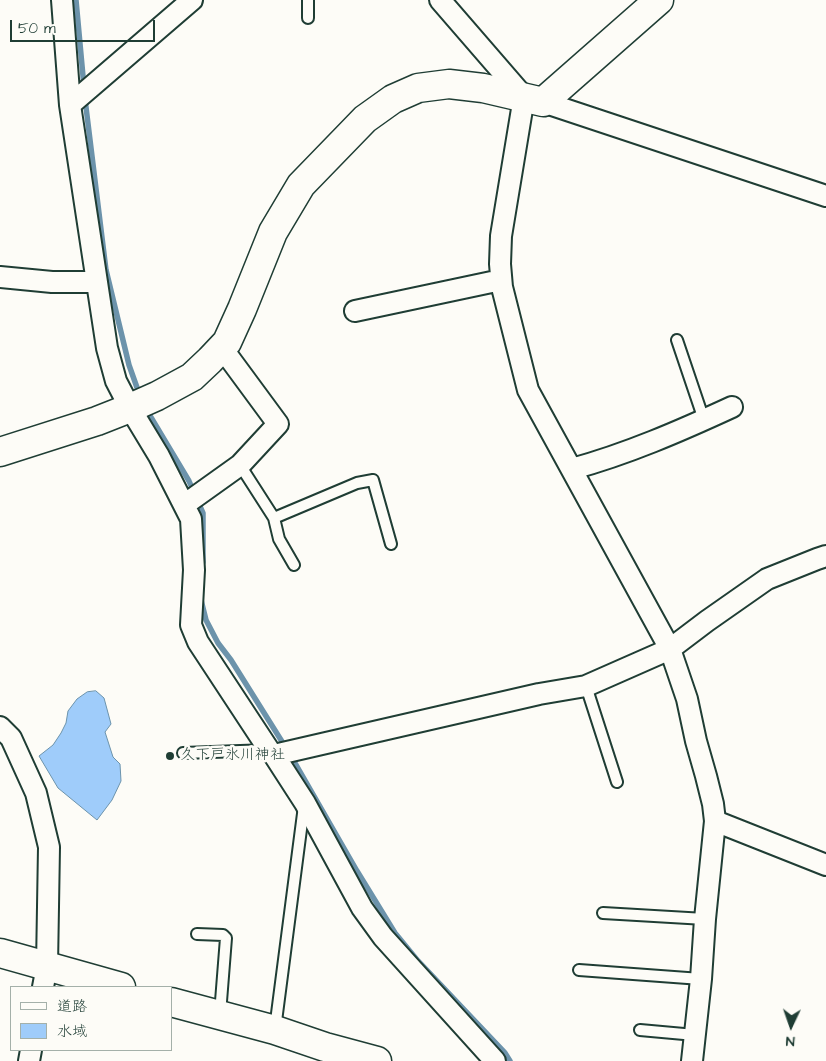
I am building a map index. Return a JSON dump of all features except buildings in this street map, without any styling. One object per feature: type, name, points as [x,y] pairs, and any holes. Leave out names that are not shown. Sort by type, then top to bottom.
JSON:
[{"type":"street","points":[[62,0],[70,105],[107,348],[116,381],[159,456],[191,519],[194,570],[191,624],[198,642],[305,803],[362,908],[383,937],[495,1061]]},
{"type":"street","points":[[70,105],[192,0]]},
{"type":"street","points":[[440,0],[534,100]]},
{"type":"street","points":[[659,0],[534,100],[501,236],[500,264],[502,287],[528,390],[670,649],[687,700],[710,795],[715,821],[692,1061]]},
{"type":"street","points":[[0,452],[97,421],[130,408],[157,396],[192,376],[227,342],[273,232],[301,185],[364,119],[392,99],[418,88],[448,84],[483,88],[534,100],[826,196]]},
{"type":"street","points":[[0,277],[52,282],[97,282]]},
{"type":"street","points":[[355,312],[501,280]]},
{"type":"street","points":[[184,505],[240,465],[278,424],[222,348]]},
{"type":"street","points":[[572,469],[639,447],[732,407]]},
{"type":"street","points":[[272,753],[539,694],[586,686],[670,649],[767,580],[826,556]]},
{"type":"street","points":[[0,727],[11,738],[36,793],[49,847],[45,976]]},
{"type":"street","points":[[715,821],[826,865]]},
{"type":"street","points":[[0,952],[45,976],[114,986]]},
{"type":"street","points":[[172,1002],[275,1030],[325,1047],[376,1061]]},
{"type":"lane","points":[[308,0],[308,18]]},
{"type":"lane","points":[[676,340],[704,420]]},
{"type":"lane","points":[[240,465],[274,518],[279,539],[294,565]]},
{"type":"lane","points":[[274,518],[357,483],[373,480],[391,544]]},
{"type":"lane","points":[[586,686],[617,782]]},
{"type":"lane","points":[[183,754],[272,753]]},
{"type":"lane","points":[[275,1030],[305,803]]},
{"type":"lane","points":[[603,912],[705,919]]},
{"type":"lane","points":[[197,934],[223,935],[226,938],[220,1016]]},
{"type":"lane","points":[[579,970],[701,979]]},
{"type":"lane","points":[[640,1030],[695,1035]]},
{"type":"water","points":[[96,691],[104,698],[111,724],[105,732],[113,757],[120,764],[121,781],[112,800],[97,820],[58,788],[39,756],[53,745],[61,733],[66,723],[68,711],[77,699],[87,692]]},
{"type":"waterway","points":[[76,0],[84,87]]},
{"type":"waterway","points":[[85,99],[106,270],[129,365],[140,396]]},
{"type":"waterway","points":[[146,409],[189,481],[203,513],[203,562]]},
{"type":"waterway","points":[[200,596],[206,620],[218,643],[231,660],[286,748]]},
{"type":"waterway","points":[[291,756],[395,933],[418,961],[505,1053],[510,1061]]},
{"type":"place","name":"久下戸氷川神社","points":[[170,756]]}]
